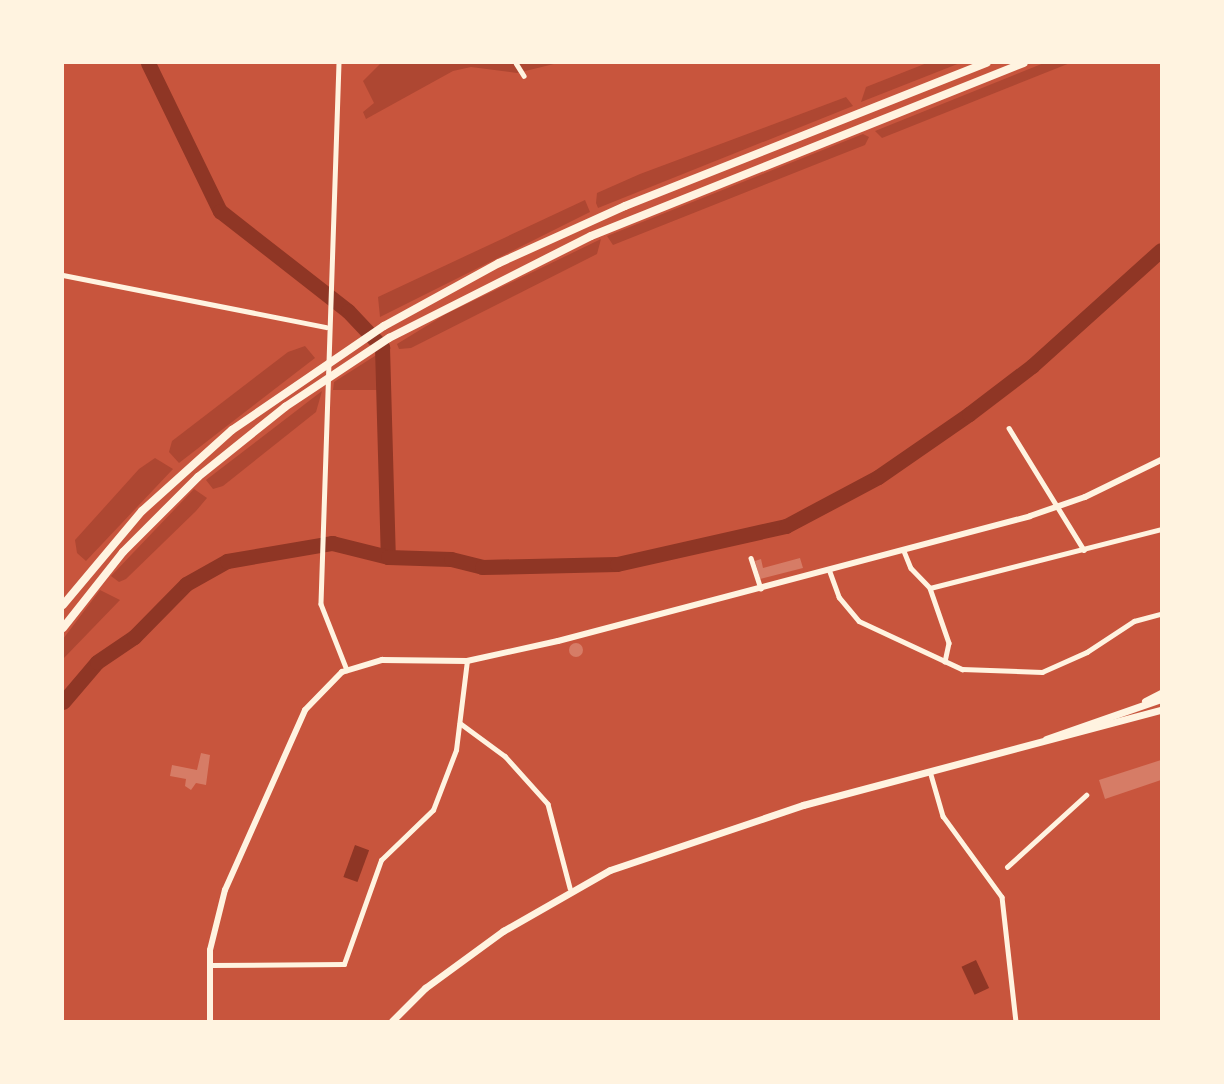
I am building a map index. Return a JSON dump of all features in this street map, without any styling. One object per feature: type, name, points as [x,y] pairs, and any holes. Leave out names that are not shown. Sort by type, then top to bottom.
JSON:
[{"type":"highway","points":[[63,604],[169,486],[232,430],[320,366],[384,326],[499,263],[615,210],[987,63]]},
{"type":"highway","points":[[63,628],[123,552],[179,496],[319,384],[389,338],[591,236],[1024,63]]},
{"type":"highway","points":[[1124,712],[1161,693]]},
{"type":"highway","points":[[1032,744],[1161,699]]},
{"type":"highway","points":[[392,1021],[425,988],[570,888],[666,848],[803,805],[1032,744],[1100,731],[1161,710]]},
{"type":"main road","points":[[210,1021],[210,965],[225,890],[280,763],[311,699],[346,670],[382,660],[467,661],[761,588],[904,551],[1059,506],[1161,460]]},
{"type":"street","points":[[339,63],[326,327],[321,566],[324,619],[346,670]]},
{"type":"street","points":[[516,63],[524,76]]},
{"type":"street","points":[[63,276],[326,327]]},
{"type":"street","points":[[1009,428],[1084,549]]},
{"type":"street","points":[[930,588],[1161,529]]},
{"type":"street","points":[[904,551],[911,568],[930,588],[949,643],[945,662]]},
{"type":"street","points":[[751,558],[761,588]]},
{"type":"street","points":[[829,569],[839,597],[859,621],[963,669],[1042,672],[1087,652],[1134,621],[1161,614]]},
{"type":"street","points":[[210,965],[344,964],[381,860],[433,810],[460,723],[467,661]]},
{"type":"street","points":[[460,723],[505,756],[548,804],[570,888]]},
{"type":"street","points":[[930,771],[943,816],[1002,897],[1016,1021]]},
{"type":"street","points":[[1007,867],[1086,795]]},
{"type":"shaded area","points":[[381,63],[558,63],[517,73],[471,67],[453,71],[366,119],[363,112],[374,103],[363,81]]},
{"type":"shaded area","points":[[927,63],[960,63],[861,102],[866,87]]},
{"type":"shaded area","points":[[1044,63],[1070,63],[882,138],[875,131]]},
{"type":"shaded area","points":[[846,97],[853,106],[598,208],[597,193],[640,174]]},
{"type":"shaded area","points":[[863,134],[869,137],[865,145],[613,245],[607,236]]},
{"type":"shaded area","points":[[585,200],[590,212],[380,317],[378,297]]},
{"type":"shaded area","points":[[601,239],[597,254],[411,348],[399,349],[397,344],[446,314]]},
{"type":"shaded area","points":[[305,346],[315,358],[179,463],[169,452],[172,441],[288,352]]},
{"type":"shaded area","points":[[378,354],[377,390],[333,390],[334,382]]},
{"type":"shaded area","points":[[322,391],[316,412],[223,486],[213,489],[206,480]]},
{"type":"shaded area","points":[[155,458],[173,469],[86,561],[77,553],[75,540],[139,469]]},
{"type":"shaded area","points":[[194,489],[207,498],[196,511],[126,579],[119,582],[111,576]]},
{"type":"shaded area","points":[[100,590],[120,600],[63,659],[63,639]]},
{"type":"shaded area","points":[[355,845],[369,850],[357,882],[343,877]]},
{"type":"shaded area","points":[[976,960],[989,988],[975,995],[961,967]]},
{"type":"building","points":[[800,558],[803,568],[760,579],[755,561],[761,559],[763,568]]},
{"type":"building","points":[[573,643],[579,643],[583,650],[579,657],[573,657],[569,653],[569,647]]},
{"type":"building","points":[[201,753],[210,755],[206,785],[196,783],[191,790],[185,786],[186,779],[170,776],[172,765],[197,770]]},
{"type":"building","points":[[1161,760],[1161,780],[1105,799],[1099,780]]},
{"type":"waterway","points":[[148,63],[220,211],[348,311],[382,347],[388,557]]},
{"type":"waterway","points":[[63,702],[97,662],[134,637],[186,584],[227,561],[332,543],[388,557],[451,559],[482,567],[617,564],[786,526],[878,477],[969,414],[1032,366],[1161,250]]}]
